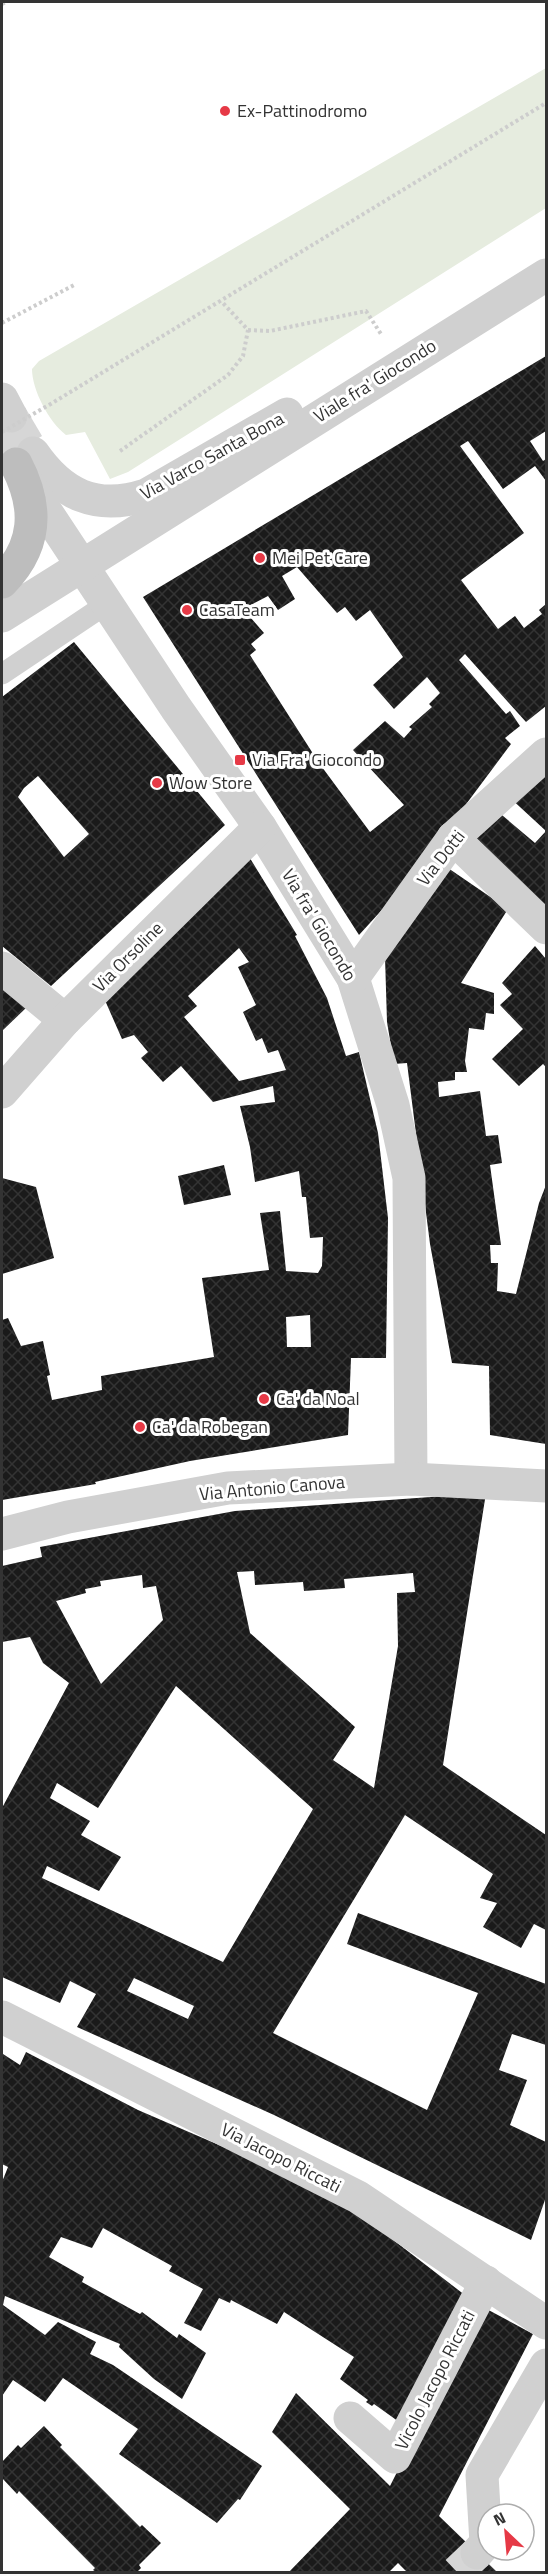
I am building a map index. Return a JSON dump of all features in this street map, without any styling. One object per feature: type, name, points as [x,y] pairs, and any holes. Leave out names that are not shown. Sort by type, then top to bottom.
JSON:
[{"type":"street","name":"Viale fra' Giocondo","points":[[2,616],[84,567],[400,365],[546,275]]},
{"type":"street","name":"Via Varco Santa Bona","points":[[24,465],[53,478],[74,494],[108,503],[128,501],[146,495],[270,422],[400,365]]},
{"type":"street","name":"Via fra' Giocondo","points":[[24,465],[84,567],[176,708],[260,827],[353,978],[393,1105],[409,1178],[411,1479]]},
{"type":"street","points":[[2,582],[18,566],[30,535],[32,507],[24,465]]},
{"type":"street","name":"Via Dotti","points":[[353,978],[453,838],[546,754]]},
{"type":"street","name":"Via Orsoline","points":[[2,1092],[65,1020],[260,827]]},
{"type":"street","points":[[453,838],[546,928]]},
{"type":"street","points":[[2,968],[65,1020]]},
{"type":"street","name":"Via Antonio Canova","points":[[2,1534],[68,1517],[228,1488],[411,1479],[546,1486]]},
{"type":"street","name":"Via Jacopo Riccati","points":[[2,2018],[358,2197],[546,2323]]},
{"type":"street","name":"Vicolo Jacopo Riccati","points":[[350,2418],[395,2457],[486,2282]]},
{"type":"street","points":[[484,2502],[482,2475],[546,2365]]},
{"type":"lane","points":[[2,674],[108,603]]},
{"type":"path","points":[[2,4],[6,2]]},
{"type":"path","points":[[5,416],[49,405],[222,302],[546,103]]},
{"type":"path","points":[[2,323],[76,284]]},
{"type":"path","points":[[222,302],[248,330],[270,331],[366,310]]},
{"type":"path","points":[[120,451],[228,375],[243,356],[248,330]]},
{"type":"shaded area","points":[[546,68],[546,208],[128,472],[110,479],[85,432],[66,435],[48,414],[38,396],[33,377],[32,369],[39,361]]},
{"type":"building","points":[[546,356],[546,431],[530,441],[543,461],[546,459],[546,481],[535,466],[503,489],[468,441],[460,446],[524,533],[461,580],[498,629],[515,616],[524,628],[542,614],[539,610],[546,604],[546,706],[526,722],[465,654],[459,660],[506,714],[510,711],[520,726],[505,738],[511,744],[411,878],[359,935],[143,597]],"holes":[[[297,567],[337,613],[345,607],[356,621],[370,610],[403,657],[373,685],[394,709],[427,677],[440,693],[429,704],[432,707],[409,727],[412,729],[404,738],[385,721],[353,750],[404,805],[370,832],[319,763],[250,655],[256,650],[251,644],[264,633],[243,609],[268,596],[278,610],[295,599],[282,576]]]},
{"type":"building","points":[[74,642],[225,825],[51,986],[2,946],[2,697]],"holes":[[[38,776],[89,834],[64,857],[18,797],[24,788]]]},
{"type":"building","points":[[546,761],[546,831],[508,796]]},
{"type":"building","points":[[496,810],[535,843],[546,831],[546,912],[473,839]]},
{"type":"building","points":[[248,855],[297,935],[295,936],[327,998],[346,1056],[359,1052],[378,1133],[388,1218],[386,1358],[351,1358],[348,1435],[190,1461],[95,1482],[96,1484],[2,1500],[2,1320],[8,1318],[21,1346],[43,1341],[52,1400],[102,1390],[101,1376],[214,1357],[202,1278],[269,1270],[260,1213],[280,1211],[286,1271],[318,1273],[322,1266],[323,1237],[310,1238],[306,1197],[302,1197],[299,1171],[255,1182],[250,1147],[240,1106],[275,1102],[273,1086],[213,1102],[181,1066],[163,1082],[141,1058],[148,1052],[134,1035],[122,1039],[100,989]],"holes":[[[239,948],[249,962],[238,967],[256,1005],[243,1012],[256,1041],[262,1038],[268,1053],[278,1050],[286,1070],[239,1081],[184,1017],[197,1006],[188,996]],[[310,1315],[311,1347],[287,1347],[286,1317]]]},
{"type":"building","points":[[448,868],[508,909],[461,983],[494,993],[494,1014],[486,1013],[484,1030],[469,1028],[465,1061],[467,1072],[455,1072],[455,1080],[438,1082],[439,1097],[480,1091],[486,1136],[498,1135],[502,1163],[490,1165],[501,1245],[490,1245],[491,1263],[498,1263],[497,1291],[516,1294],[539,1203],[546,1185],[546,1444],[490,1435],[489,1366],[452,1363],[430,1244],[407,1063],[394,1064],[387,1022],[385,957]]},
{"type":"building","points":[[535,946],[546,959],[546,1067],[543,1064],[519,1086],[492,1059],[523,1029],[500,1005],[512,994],[502,983]]},
{"type":"building","points":[[4,987],[28,1006],[2,1031],[2,990]]},
{"type":"building","points":[[224,1165],[231,1195],[184,1205],[178,1176]]},
{"type":"building","points":[[2,1178],[36,1187],[54,1258],[2,1274]]},
{"type":"building","points":[[486,1493],[443,1765],[546,1835],[546,1930],[534,1924],[521,1948],[483,1927],[497,1903],[480,1898],[493,1874],[405,1815],[273,2033],[427,2110],[478,1993],[347,1944],[358,1913],[546,1984],[546,2045],[512,2034],[499,2070],[527,2080],[510,2125],[546,2142],[546,2197],[531,2240],[274,2115],[77,2027],[96,1994],[70,1981],[60,2003],[2,1977],[2,1808],[69,1683],[43,1663],[30,1637],[2,1642],[2,1566],[42,1557],[40,1547],[235,1511]],"holes":[[[254,1571],[255,1585],[303,1582],[304,1591],[345,1588],[344,1579],[413,1573],[415,1592],[397,1593],[398,1646],[374,1788],[333,1760],[355,1727],[250,1633],[237,1572]],[[142,1575],[143,1588],[156,1586],[163,1620],[101,1684],[56,1601],[86,1593],[85,1589],[101,1586],[100,1581]],[[176,1686],[313,1809],[223,1962],[42,1878],[47,1866],[99,1891],[121,1857],[81,1835],[90,1821],[50,1798],[57,1783],[98,1808]],[[134,1978],[194,2006],[188,2019],[127,1991]]]},
{"type":"building","points":[[26,2052],[138,2110],[293,2177],[357,2212],[470,2299],[402,2424],[374,2404],[372,2406],[366,2402],[368,2400],[340,2379],[354,2357],[284,2312],[277,2324],[231,2300],[230,2303],[219,2298],[201,2331],[184,2323],[203,2289],[169,2271],[172,2266],[103,2228],[92,2248],[61,2237],[49,2257],[84,2277],[82,2282],[140,2314],[142,2312],[177,2338],[179,2334],[206,2353],[182,2399],[154,2379],[119,2347],[120,2344],[5,2296],[3,2305],[45,2335],[58,2322],[96,2342],[90,2354],[113,2365],[262,2466],[240,2500],[238,2499],[217,2523],[119,2454],[138,2429],[63,2378],[45,2402],[13,2380],[2,2396],[2,2182],[8,2167],[2,2164],[2,2056],[3,2054],[20,2065]]},
{"type":"building","points":[[481,2306],[533,2334],[439,2516],[476,2552],[476,2562],[487,2562],[497,2572],[407,2572],[398,2563],[389,2572],[289,2572],[350,2509],[272,2432],[296,2393],[390,2486]]},
{"type":"building","points":[[44,2426],[62,2445],[60,2447],[140,2527],[142,2525],[161,2543],[139,2565],[141,2568],[137,2572],[96,2572],[93,2570],[95,2568],[19,2491],[17,2494],[2,2478],[2,2462],[18,2445],[21,2448]]},
{"type":"tunnel","points":[[11,416],[33,453]]},
{"type":"tunnel","points":[[2,434],[16,464]]},
{"type":"tunnel","points":[[457,2572],[476,2554]]},
{"type":"place","name":"Ex-Pattinodromo","points":[[225,111]]},
{"type":"place","name":"Mei Pet Care","points":[[260,558]]},
{"type":"place","name":"CasaTeam","points":[[187,610]]},
{"type":"place","name":"Via Fra' Giocondo","points":[[240,760]]},
{"type":"place","name":"Wow Store","points":[[157,783]]},
{"type":"place","name":"Ca' da Noal","points":[[264,1399]]},
{"type":"place","name":"Ca' da Robegan","points":[[140,1427]]}]
